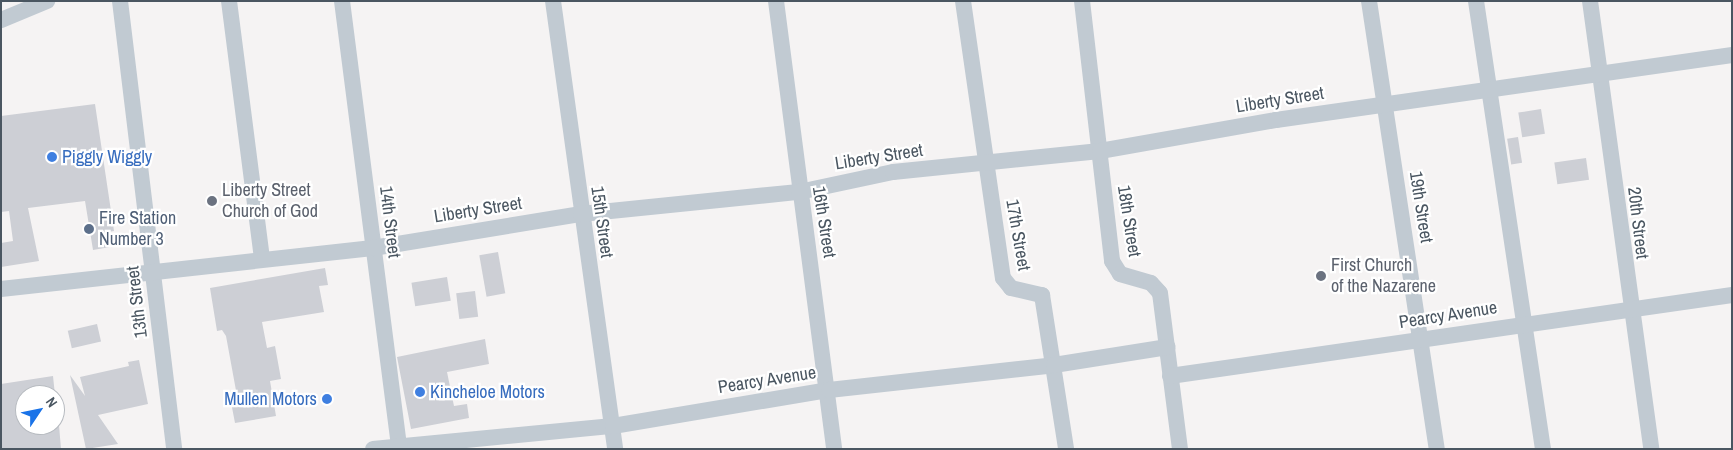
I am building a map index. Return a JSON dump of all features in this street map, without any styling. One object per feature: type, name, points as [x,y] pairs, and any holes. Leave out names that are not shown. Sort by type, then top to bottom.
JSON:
[{"type":"street","points":[[1,20],[47,1]]},
{"type":"street","name":"13th Street","points":[[120,1],[154,270],[174,449]]},
{"type":"street","points":[[229,1],[262,258]]},
{"type":"street","name":"14th Street","points":[[342,1],[399,447]]},
{"type":"street","name":"15th Street","points":[[553,1],[615,449]]},
{"type":"street","name":"16th Street","points":[[776,1],[799,192],[829,390],[834,449]]},
{"type":"street","name":"17th Street","points":[[963,1],[1003,278],[1011,288],[1042,295],[1066,449]]},
{"type":"street","name":"18th Street","points":[[1082,1],[1112,261],[1120,274],[1151,283],[1160,293],[1180,449]]},
{"type":"street","name":"19th Street","points":[[1369,1],[1437,449]]},
{"type":"street","points":[[1476,1],[1542,449]]},
{"type":"street","name":"20th Street","points":[[1590,1],[1629,308],[1651,449]]},
{"type":"street","name":"Liberty Street","points":[[1,289],[262,258],[374,248],[581,214],[799,192],[893,172],[1100,151],[1384,105],[1732,55]]},
{"type":"street","name":"Pearcy Avenue","points":[[1170,376],[1421,341],[1629,308],[1732,296]]},
{"type":"street","name":"Pearcy Avenue","points":[[373,449],[612,426],[829,390],[1054,365],[1168,347]]},
{"type":"building","name":"Piggly Wiggly","points":[[95,104],[114,231],[107,232],[110,247],[93,250],[85,201],[28,208],[39,261],[1,267],[1,243],[13,241],[9,211],[1,212],[1,116]]},
{"type":"building","points":[[1541,109],[1545,134],[1522,137],[1518,113]]},
{"type":"building","points":[[1518,137],[1522,163],[1511,164],[1507,139]]},
{"type":"building","points":[[1586,158],[1589,180],[1557,184],[1554,162]]},
{"type":"building","points":[[498,252],[505,293],[487,297],[479,255]]},
{"type":"building","points":[[325,268],[328,285],[319,286],[324,312],[262,322],[267,348],[275,346],[281,379],[270,381],[276,416],[235,423],[230,397],[237,396],[226,336],[222,330],[217,331],[210,288]]},
{"type":"building","points":[[447,277],[451,301],[415,306],[411,283]]},
{"type":"building","points":[[475,291],[478,317],[459,319],[456,293]]},
{"type":"building","points":[[97,324],[101,342],[72,348],[68,331]]},
{"type":"building","points":[[485,339],[489,364],[447,372],[454,406],[467,404],[469,418],[411,429],[397,357]]},
{"type":"building","points":[[139,360],[148,404],[98,415],[118,444],[86,449],[70,375],[85,396],[80,377],[129,366],[128,362]]},
{"type":"building","points":[[53,376],[54,385],[15,385],[15,435],[60,435],[61,449],[1,449],[1,384]]},
{"type":"place","name":"Piggly Wiggly","points":[[52,157]]},
{"type":"place","name":"Liberty Street Church of God","points":[[212,201]]},
{"type":"place","name":"Fire Station Number 3","points":[[89,229]]},
{"type":"place","name":"First Church of the Nazarene","points":[[1321,276]]},
{"type":"place","name":"Kincheloe Motors","points":[[420,392]]},
{"type":"place","name":"Mullen Motors","points":[[327,399]]}]
